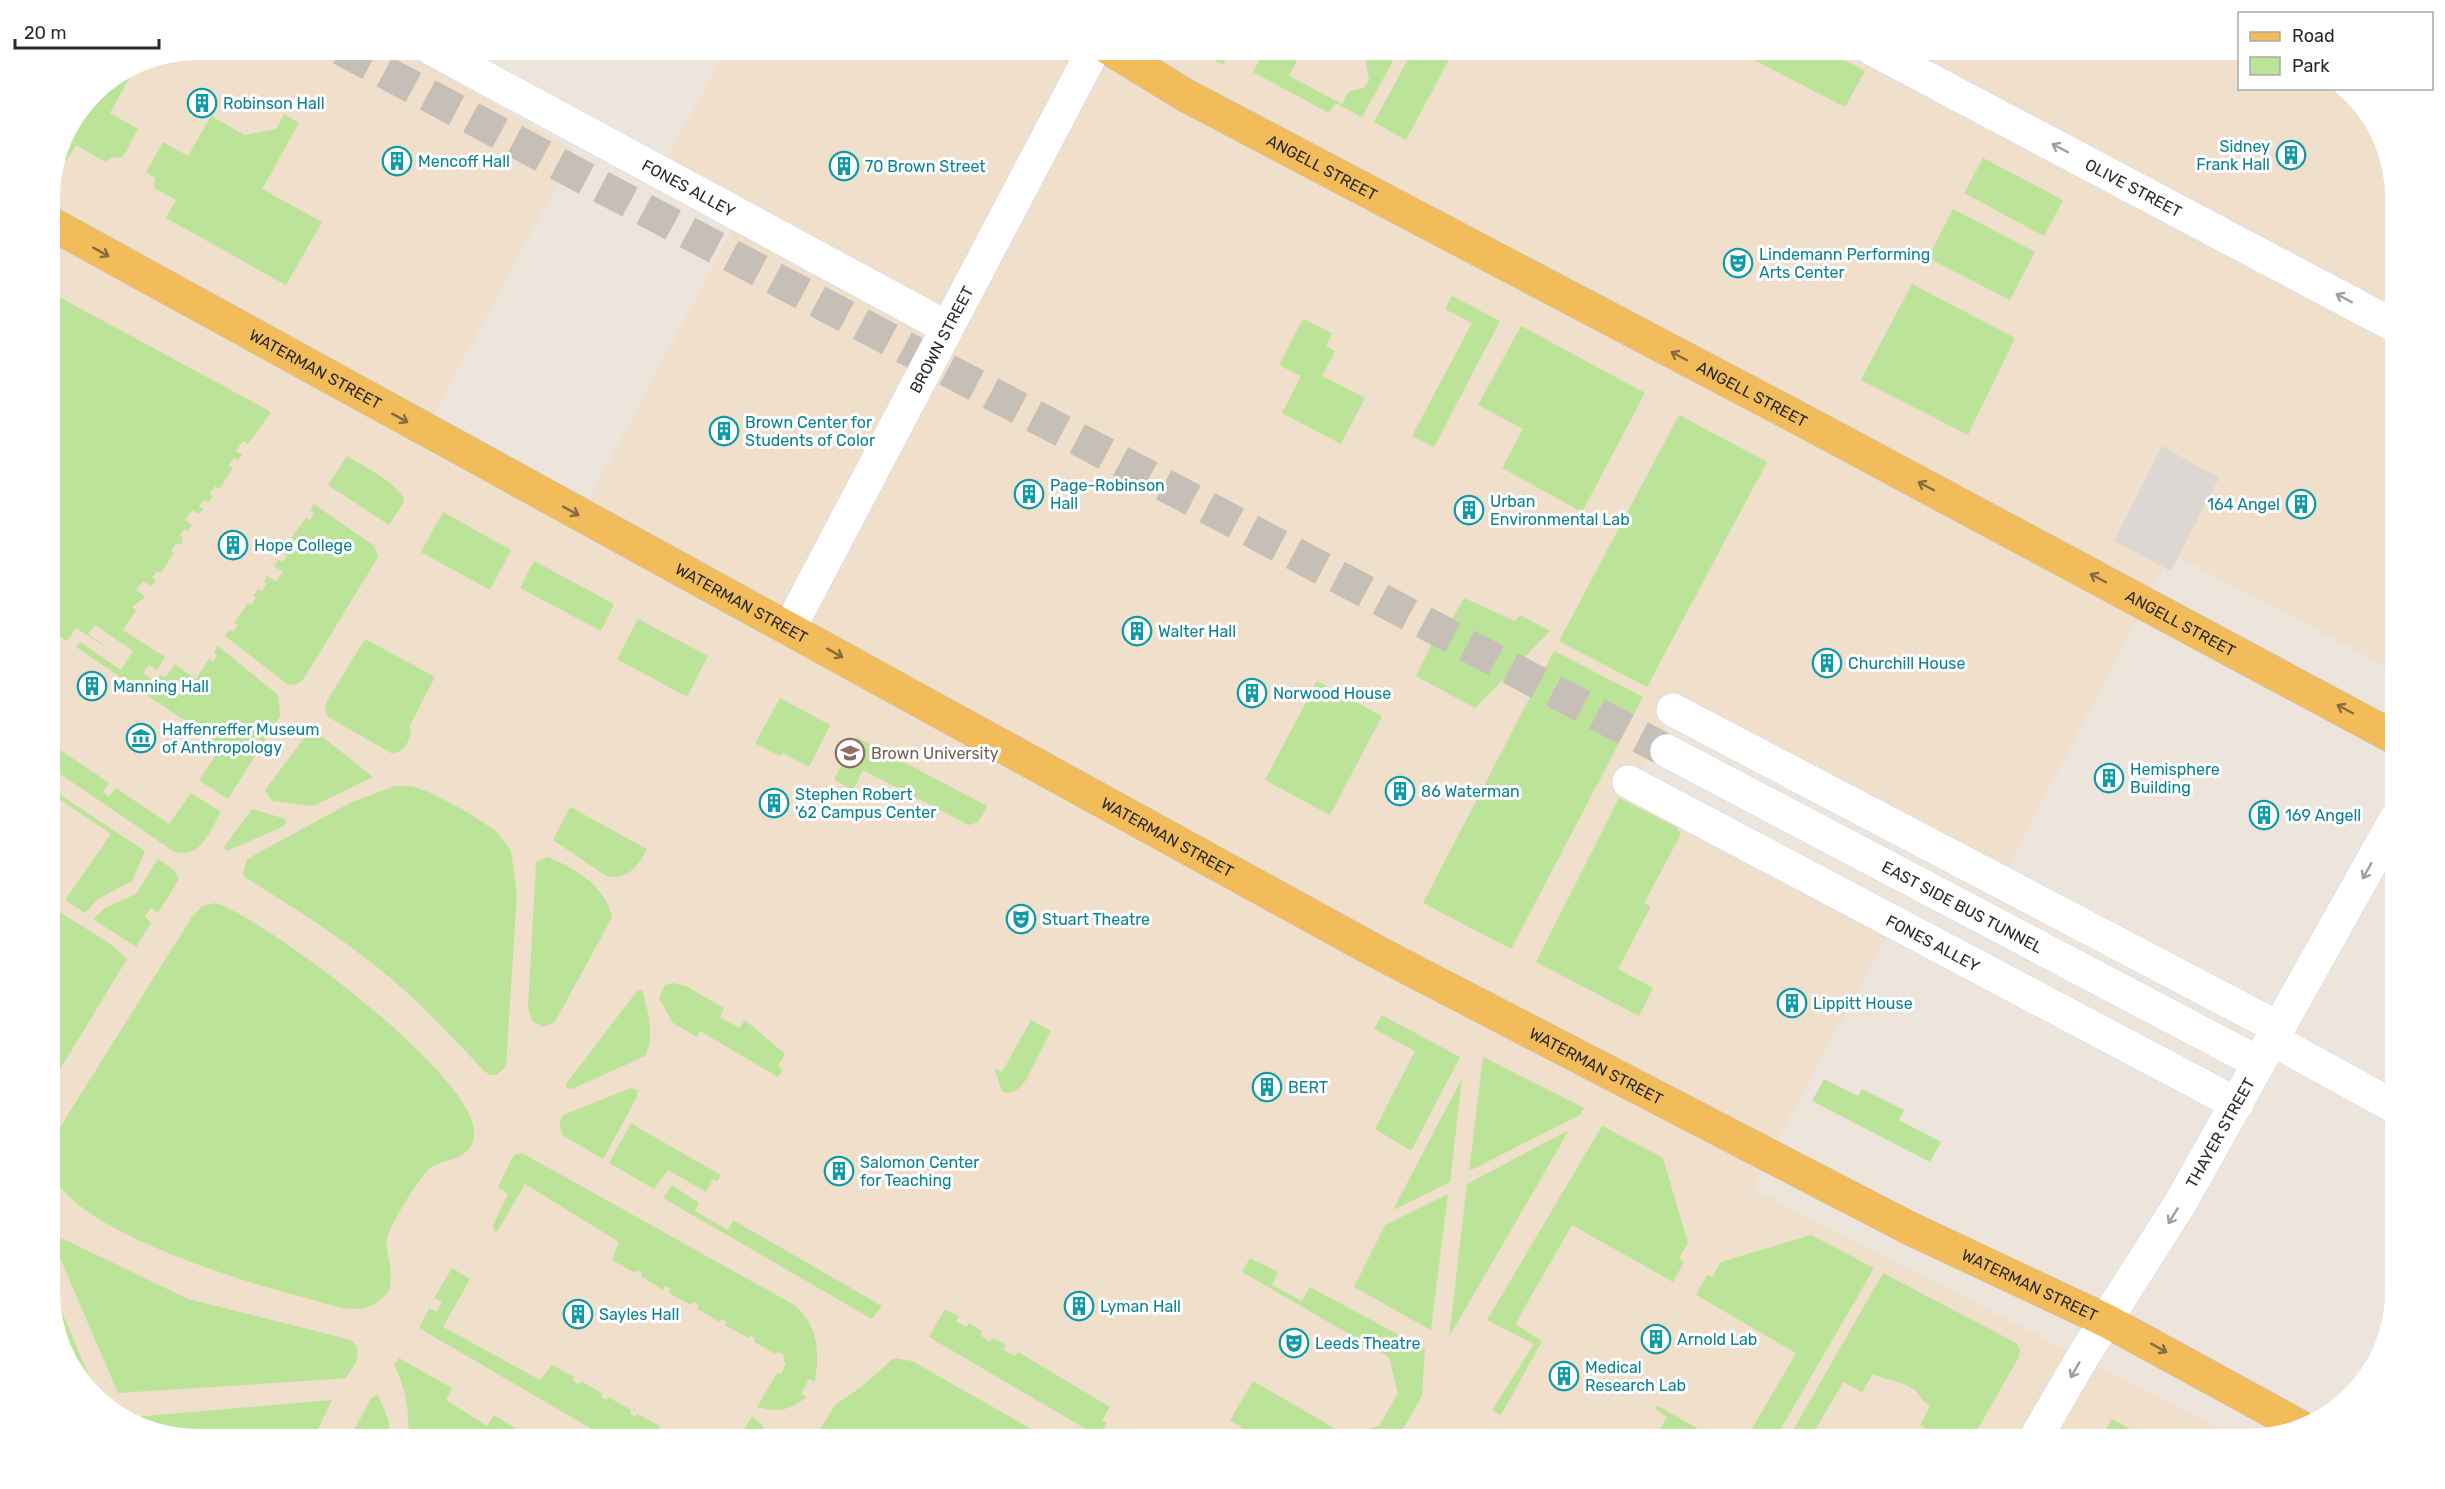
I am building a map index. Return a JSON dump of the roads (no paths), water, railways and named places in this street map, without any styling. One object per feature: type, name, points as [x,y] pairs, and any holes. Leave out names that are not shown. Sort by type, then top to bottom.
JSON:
[{"type":"main road","name":"ANGELL STREET","points":[[1127,60],[1215,111],[1854,448],[2385,733]]},
{"type":"main road","name":"WATERMAN STREET","points":[[60,230],[364,398],[1490,1012],[1909,1228],[2107,1321],[2291,1422]]},
{"type":"street","name":"FONES ALLEY","points":[[451,60],[946,327]]},
{"type":"street","name":"BROWN STREET","points":[[789,628],[1089,60]]},
{"type":"street","name":"OLIVE STREET","points":[[1891,60],[2385,321]]},
{"type":"street","points":[[1673,710],[2270,1044],[2385,1102]]},
{"type":"street","name":"EAST SIDE BUS TUNNEL","points":[[1667,751],[2270,1044]]},
{"type":"street","name":"FONES ALLEY","points":[[1629,782],[2237,1104]]},
{"type":"street","name":"THAYER STREET","points":[[2042,1429],[2082,1358],[2181,1202],[2385,838]]},
{"type":"tunnel","points":[[362,60],[1667,751]]},
{"type":"place","name":"Robinson Hall","points":[[202,103]]},
{"type":"place","name":"Sidney Frank Hall","points":[[2291,155]]},
{"type":"place","name":"Mencoff Hall","points":[[397,161]]},
{"type":"place","name":"70 Brown Street","points":[[844,166]]},
{"type":"place","name":"Lindemann Performing Arts Center","points":[[1738,263]]},
{"type":"place","name":"Brown Center for Students of Color","points":[[724,431]]},
{"type":"place","name":"Page-Robinson Hall","points":[[1029,494]]},
{"type":"place","name":"164 Angel","points":[[2301,504]]},
{"type":"place","name":"Urban Environmental Lab","points":[[1469,510]]},
{"type":"place","name":"Hope College","points":[[233,545]]},
{"type":"place","name":"Walter Hall","points":[[1137,631]]},
{"type":"place","name":"Churchill House","points":[[1827,663]]},
{"type":"place","name":"Manning Hall","points":[[92,686]]},
{"type":"place","name":"Norwood House","points":[[1252,693]]},
{"type":"place","name":"Haffenreffer Museum of Anthropology","points":[[141,738]]},
{"type":"place","name":"Brown University","points":[[850,753]]},
{"type":"place","name":"Hemisphere Building","points":[[2109,778]]},
{"type":"place","name":"86 Waterman","points":[[1400,791]]},
{"type":"place","name":"Stephen Robert '62 Campus Center","points":[[774,803]]},
{"type":"place","name":"169 Angell","points":[[2264,815]]},
{"type":"place","name":"Stuart Theatre","points":[[1021,919]]},
{"type":"place","name":"Lippitt House","points":[[1792,1003]]},
{"type":"place","name":"BERT","points":[[1267,1087]]},
{"type":"place","name":"Salomon Center for Teaching","points":[[839,1171]]},
{"type":"place","name":"Lyman Hall","points":[[1079,1306]]},
{"type":"place","name":"Sayles Hall","points":[[578,1314]]},
{"type":"place","name":"Arnold Lab","points":[[1656,1339]]},
{"type":"place","name":"Leeds Theatre","points":[[1294,1343]]},
{"type":"place","name":"Medical Research Lab","points":[[1564,1376]]}]
